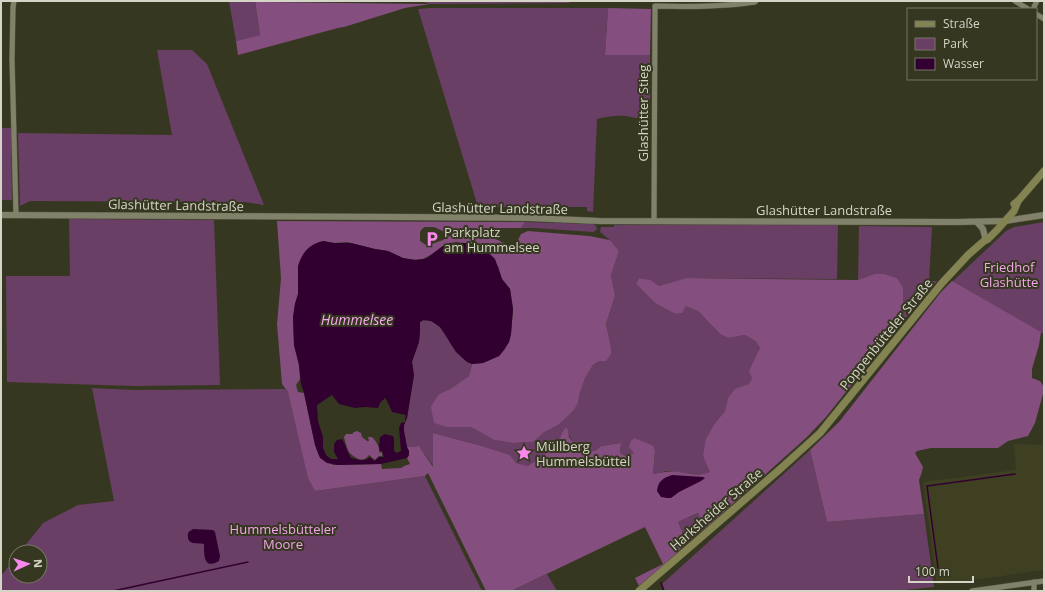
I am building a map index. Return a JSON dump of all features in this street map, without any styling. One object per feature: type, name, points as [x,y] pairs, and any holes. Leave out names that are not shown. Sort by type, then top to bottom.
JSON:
[{"type":"main road","name":"Poppenbütteler Straße","points":[[808,444],[828,423],[957,266],[984,239],[988,239],[1002,221],[1014,210],[1018,201],[1044,171]]},
{"type":"main road","name":"Harksheider Straße","points":[[639,591],[808,444]]},
{"type":"street","points":[[14,1],[12,59],[16,215]]},
{"type":"street","points":[[1014,1],[1026,8]]},
{"type":"street","name":"Glashütter Stieg","points":[[654,221],[655,6],[732,6],[756,2]]},
{"type":"street","name":"Glashütter Landstraße","points":[[1,215],[401,217],[654,221],[977,222],[1002,221],[1044,215]]},
{"type":"street","points":[[977,222],[983,229],[984,239]]},
{"type":"street","points":[[972,591],[1044,581]]},
{"type":"street","points":[[1034,582],[1034,591]]},
{"type":"shaded area","points":[[255,1],[430,4],[405,8],[344,27],[238,55],[236,41],[260,35]]},
{"type":"shaded area","points":[[608,8],[651,9],[650,55],[605,55]]},
{"type":"shaded area","points":[[277,221],[525,222],[521,228],[489,228],[485,234],[449,234],[434,227],[425,227],[420,232],[420,241],[426,245],[429,245],[449,236],[485,236],[498,240],[515,250],[519,244],[518,240],[521,234],[528,231],[589,236],[610,240],[619,251],[611,275],[615,296],[606,324],[611,354],[606,361],[599,361],[593,365],[585,378],[578,403],[573,411],[558,425],[544,432],[533,442],[513,443],[494,440],[471,427],[447,427],[434,423],[431,407],[438,395],[469,376],[472,364],[483,363],[499,356],[509,342],[513,309],[510,289],[502,279],[498,266],[486,251],[472,244],[456,242],[443,246],[423,259],[412,260],[403,258],[388,251],[347,242],[334,243],[323,241],[310,247],[298,271],[298,294],[293,317],[294,345],[299,365],[300,379],[296,385],[298,392],[304,393],[315,445],[319,456],[333,465],[381,464],[382,469],[401,468],[410,464],[407,458],[409,452],[407,447],[419,446],[433,467],[433,433],[510,455],[516,463],[528,466],[557,446],[566,427],[571,440],[581,449],[595,451],[601,446],[621,443],[620,453],[627,457],[634,453],[629,447],[634,438],[654,446],[653,474],[663,472],[699,474],[710,472],[703,456],[706,439],[715,423],[725,411],[728,398],[735,389],[749,384],[752,378],[749,371],[760,348],[755,341],[745,335],[728,338],[720,334],[698,311],[686,306],[682,313],[675,314],[655,303],[636,284],[639,278],[651,280],[659,286],[686,278],[858,280],[874,274],[885,274],[897,278],[903,287],[903,305],[896,329],[826,417],[807,437],[707,527],[698,513],[678,522],[687,543],[639,586],[635,578],[663,564],[645,527],[511,591],[486,591],[428,473],[425,476],[315,491],[308,478],[288,392],[282,384],[277,324],[281,278]]},
{"type":"shaded area","points":[[952,281],[1041,332],[1032,369],[1032,378],[1040,381],[1044,387],[1044,390],[1035,423],[1028,436],[1008,441],[998,448],[931,448],[917,451],[915,453],[923,467],[919,480],[924,514],[827,522],[810,450],[839,422],[941,292]]},
{"type":"shaded area","points":[[357,431],[361,433],[362,437],[367,441],[369,441],[368,437],[372,437],[375,440],[379,448],[379,452],[382,452],[382,456],[379,456],[375,460],[369,455],[365,459],[361,460],[350,453],[344,437],[346,434],[352,434]]},
{"type":"shaded area","points":[[1014,444],[1044,445],[1044,570],[937,585],[923,482],[1016,470]]},
{"type":"green space","points":[[229,1],[259,1],[255,2],[260,35],[236,41]]},
{"type":"green space","points":[[421,1],[569,1],[569,3],[430,4]]},
{"type":"green space","points":[[608,8],[605,55],[650,55],[650,119],[611,116],[597,119],[593,212],[587,211],[587,207],[478,207],[418,9]]},
{"type":"green space","points":[[157,50],[192,50],[207,64],[264,205],[245,202],[30,201],[20,206],[18,133],[172,135]]},
{"type":"green space","points":[[1,128],[11,128],[12,200],[1,200]]},
{"type":"green space","points":[[69,219],[214,220],[220,385],[134,386],[7,382],[6,276],[70,276]]},
{"type":"green space","points":[[525,222],[593,224],[597,229],[593,232],[521,228]]},
{"type":"green space","name":"Friedhof Glashütte","points":[[1044,222],[1044,334],[952,282],[1006,231],[1014,227]]},
{"type":"green space","points":[[614,225],[838,225],[837,279],[686,278],[659,286],[651,280],[639,278],[636,284],[655,303],[675,314],[682,313],[686,305],[698,311],[720,334],[728,338],[745,335],[755,341],[760,348],[749,384],[728,398],[725,411],[715,423],[703,456],[711,472],[705,475],[667,471],[653,474],[654,446],[650,445],[627,457],[620,453],[621,443],[601,446],[595,451],[582,450],[570,438],[568,430],[562,433],[558,446],[528,466],[516,463],[510,455],[433,433],[434,467],[419,446],[407,447],[404,425],[407,418],[414,375],[412,362],[419,342],[420,322],[426,320],[437,324],[455,350],[465,360],[472,364],[469,376],[438,396],[447,427],[471,427],[494,440],[513,443],[533,442],[544,431],[558,425],[578,403],[585,378],[593,365],[599,361],[611,347],[606,324],[615,296],[611,275],[619,251],[610,240],[600,232],[601,227],[614,227]]},
{"type":"green space","points":[[859,226],[932,227],[929,281],[937,281],[896,329],[903,305],[903,287],[897,278],[885,274],[874,274],[858,280]]},
{"type":"green space","name":"Hummelsbütteler Moore","points":[[92,388],[134,390],[285,389],[288,392],[315,491],[425,476],[482,591],[1,591],[1,576],[8,567],[8,584],[48,584],[48,544],[26,544],[43,523],[78,505],[114,501]]},
{"type":"green space","points":[[810,450],[827,522],[924,514],[934,587],[894,591],[665,591],[662,584]]},
{"type":"green space","points":[[699,513],[707,527],[687,543],[678,522]]},
{"type":"green space","points":[[547,574],[557,591],[511,591]]},
{"type":"water","name":"Hummelsee","points":[[318,242],[351,243],[388,251],[403,258],[416,260],[427,258],[443,246],[450,243],[472,244],[476,245],[495,259],[502,279],[510,289],[513,309],[509,342],[499,356],[483,363],[472,364],[467,362],[456,352],[440,327],[431,321],[423,320],[420,322],[419,342],[412,362],[414,375],[407,418],[404,425],[407,447],[409,451],[407,458],[381,464],[338,465],[327,463],[320,458],[315,445],[301,384],[299,365],[294,345],[293,317],[298,294],[298,266],[304,253]],"holes":[[[332,395],[339,404],[355,408],[378,408],[380,403],[385,398],[392,412],[406,415],[405,422],[401,423],[399,428],[401,451],[397,453],[394,451],[393,436],[385,434],[380,437],[379,446],[384,457],[379,457],[374,461],[370,457],[363,460],[351,458],[342,439],[337,440],[334,444],[334,452],[338,459],[331,459],[326,455],[323,448],[323,437],[318,421],[317,405]]]},
{"type":"water","points":[[672,475],[705,478],[671,498],[661,497],[657,491],[658,485],[664,479]]},
{"type":"water","points":[[193,529],[213,530],[215,532],[220,556],[219,561],[210,564],[208,563],[204,553],[204,544],[194,543],[188,540],[188,534]]},
{"type":"waterway","points":[[938,568],[927,486],[1015,474]]},
{"type":"waterway","points":[[113,591],[248,562]]},
{"type":"waterway","points":[[661,583],[664,591]]},
{"type":"place","name":"Parkplatz am Hummelsee","points":[[432,239]]},
{"type":"place","name":"Müllberg Hummelsbüttel","points":[[524,453]]}]
